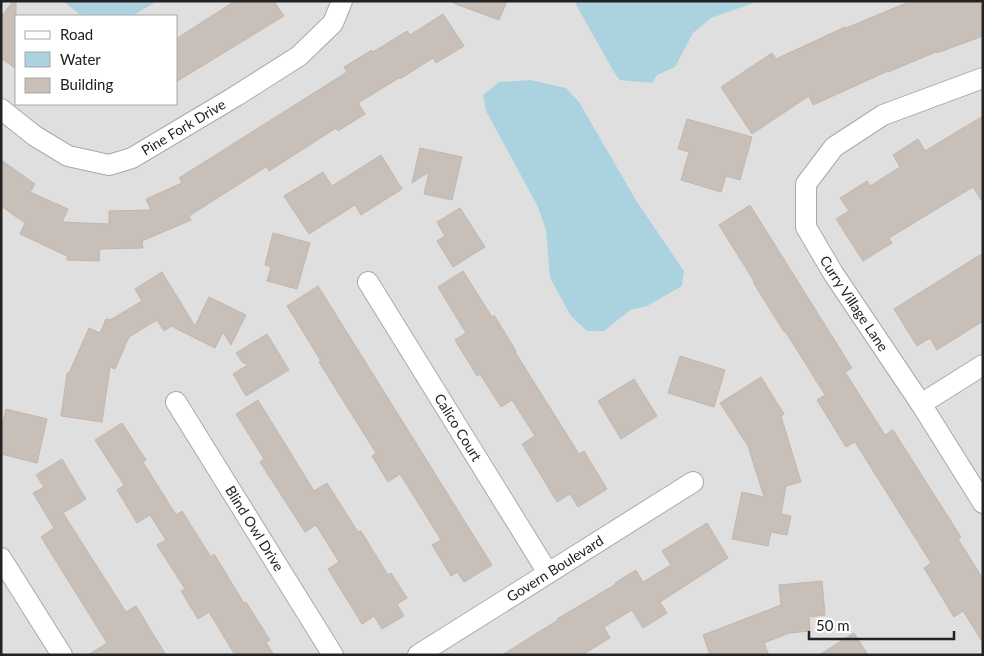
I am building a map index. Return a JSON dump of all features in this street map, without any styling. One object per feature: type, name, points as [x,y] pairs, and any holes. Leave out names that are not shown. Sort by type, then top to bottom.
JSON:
[{"type":"street","name":"Pine Fork Drive","points":[[1,109],[35,136],[68,156],[109,165],[132,158],[299,56],[333,23],[342,1]]},
{"type":"street","name":"Curry Village Lane","points":[[983,78],[883,115],[834,147],[806,184],[806,227],[833,273],[921,404],[983,503]]},
{"type":"street","name":"Calico Court","points":[[368,282],[548,573]]},
{"type":"street","points":[[921,404],[983,365]]},
{"type":"street","name":"Blind Owl Drive","points":[[176,402],[332,655]]},
{"type":"street","name":"Govern Boulevard","points":[[418,655],[693,482]]},
{"type":"street","points":[[1,558],[62,655]]},
{"type":"shaded area","points":[[1,1],[983,1],[983,655],[1,655]]},
{"type":"water","points":[[63,1],[157,1],[134,15],[81,15]]},
{"type":"water","points":[[574,1],[759,1],[711,18],[693,33],[675,67],[657,75],[652,83],[620,80]]},
{"type":"water","points":[[530,80],[566,88],[579,102],[637,202],[684,271],[682,286],[647,306],[630,310],[604,331],[587,331],[571,316],[550,278],[546,230],[538,207],[486,111],[483,95],[499,82]]},
{"type":"building","points":[[13,1],[16,1],[15,68],[1,58],[1,17]]},
{"type":"building","points":[[235,1],[274,1],[284,16],[178,81],[178,38]]},
{"type":"building","points":[[453,1],[507,1],[499,20],[453,3]]},
{"type":"building","points":[[911,1],[979,1],[983,11],[983,36],[888,71],[813,105],[809,96],[752,134],[721,87],[772,53],[776,59],[845,27]]},
{"type":"building","points":[[443,14],[464,46],[436,63],[433,58],[358,103],[365,114],[338,131],[336,128],[269,171],[266,167],[189,216],[191,220],[142,241],[143,248],[100,249],[99,261],[67,260],[67,256],[20,234],[25,223],[1,206],[1,160],[35,184],[30,192],[68,209],[62,222],[109,224],[109,211],[151,210],[146,199],[182,183],[179,178],[347,72],[344,67],[407,31],[410,35]]},
{"type":"building","points":[[983,116],[983,203],[973,187],[889,238],[892,243],[863,261],[836,219],[849,211],[840,198],[867,181],[870,186],[900,167],[893,155],[918,139],[925,151]]},
{"type":"building","points":[[687,119],[752,137],[740,180],[726,176],[721,192],[681,180],[689,152],[678,149]]},
{"type":"building","points":[[420,148],[462,157],[452,200],[424,194],[429,172],[412,183]]},
{"type":"building","points":[[381,155],[402,189],[361,215],[355,205],[309,234],[284,196],[323,172],[332,186]]},
{"type":"building","points":[[750,205],[852,368],[845,372],[885,435],[893,430],[961,537],[958,539],[983,579],[983,643],[963,611],[954,617],[924,568],[931,563],[855,442],[846,447],[817,400],[825,395],[719,225]]},
{"type":"building","points":[[460,208],[485,247],[453,267],[437,241],[445,236],[437,222]]},
{"type":"building","points":[[273,233],[310,243],[297,289],[267,281],[271,267],[265,265]]},
{"type":"building","points":[[983,253],[983,321],[937,350],[930,338],[917,346],[894,309]]},
{"type":"building","points":[[463,271],[492,317],[494,315],[579,454],[584,451],[607,489],[578,507],[570,494],[557,502],[522,444],[535,436],[512,400],[501,407],[480,374],[477,376],[455,340],[466,333],[438,287]]},
{"type":"building","points":[[162,272],[195,326],[209,297],[246,315],[231,345],[223,332],[215,348],[171,326],[164,331],[157,320],[129,337],[115,369],[110,367],[102,422],[61,416],[67,373],[69,373],[89,328],[100,333],[106,319],[110,320],[142,301],[135,289]]},
{"type":"building","points":[[318,286],[492,565],[464,582],[457,572],[451,576],[432,545],[441,540],[400,474],[388,482],[372,456],[376,453],[319,362],[321,361],[287,306]]},
{"type":"building","points":[[267,334],[289,370],[246,396],[233,374],[248,365],[242,362],[236,353]]},
{"type":"building","points":[[680,356],[725,370],[714,407],[668,393]]},
{"type":"building","points":[[761,377],[784,414],[781,416],[801,482],[786,486],[781,514],[791,516],[787,535],[771,532],[768,546],[732,539],[742,492],[764,497],[748,446],[720,403]]},
{"type":"building","points":[[634,379],[657,416],[621,439],[598,401]]},
{"type":"building","points":[[258,400],[314,491],[327,483],[358,532],[361,531],[388,575],[391,573],[407,598],[397,604],[404,616],[382,629],[374,616],[362,624],[328,569],[339,562],[316,525],[305,532],[260,462],[264,459],[236,414]]},
{"type":"building","points":[[6,409],[47,419],[37,463],[1,454],[1,429]]},
{"type":"building","points":[[122,423],[146,460],[143,462],[176,515],[182,511],[211,557],[214,554],[244,603],[246,602],[270,640],[266,642],[274,655],[235,655],[209,612],[198,619],[181,591],[185,589],[157,545],[166,540],[150,515],[137,523],[117,490],[124,485],[95,440]]},
{"type":"building","points":[[62,459],[86,499],[63,513],[126,612],[136,606],[166,655],[88,655],[107,643],[41,537],[54,528],[33,493],[44,487],[36,475]]},
{"type":"building","points":[[707,523],[728,558],[660,602],[667,613],[643,628],[632,610],[604,627],[610,638],[582,655],[502,655],[636,570],[643,582],[671,565],[662,551]]},
{"type":"building","points":[[822,581],[825,615],[809,617],[810,631],[789,633],[764,643],[769,655],[710,655],[703,635],[781,605],[779,585]]},
{"type":"building","points":[[854,633],[868,655],[819,655]]}]
